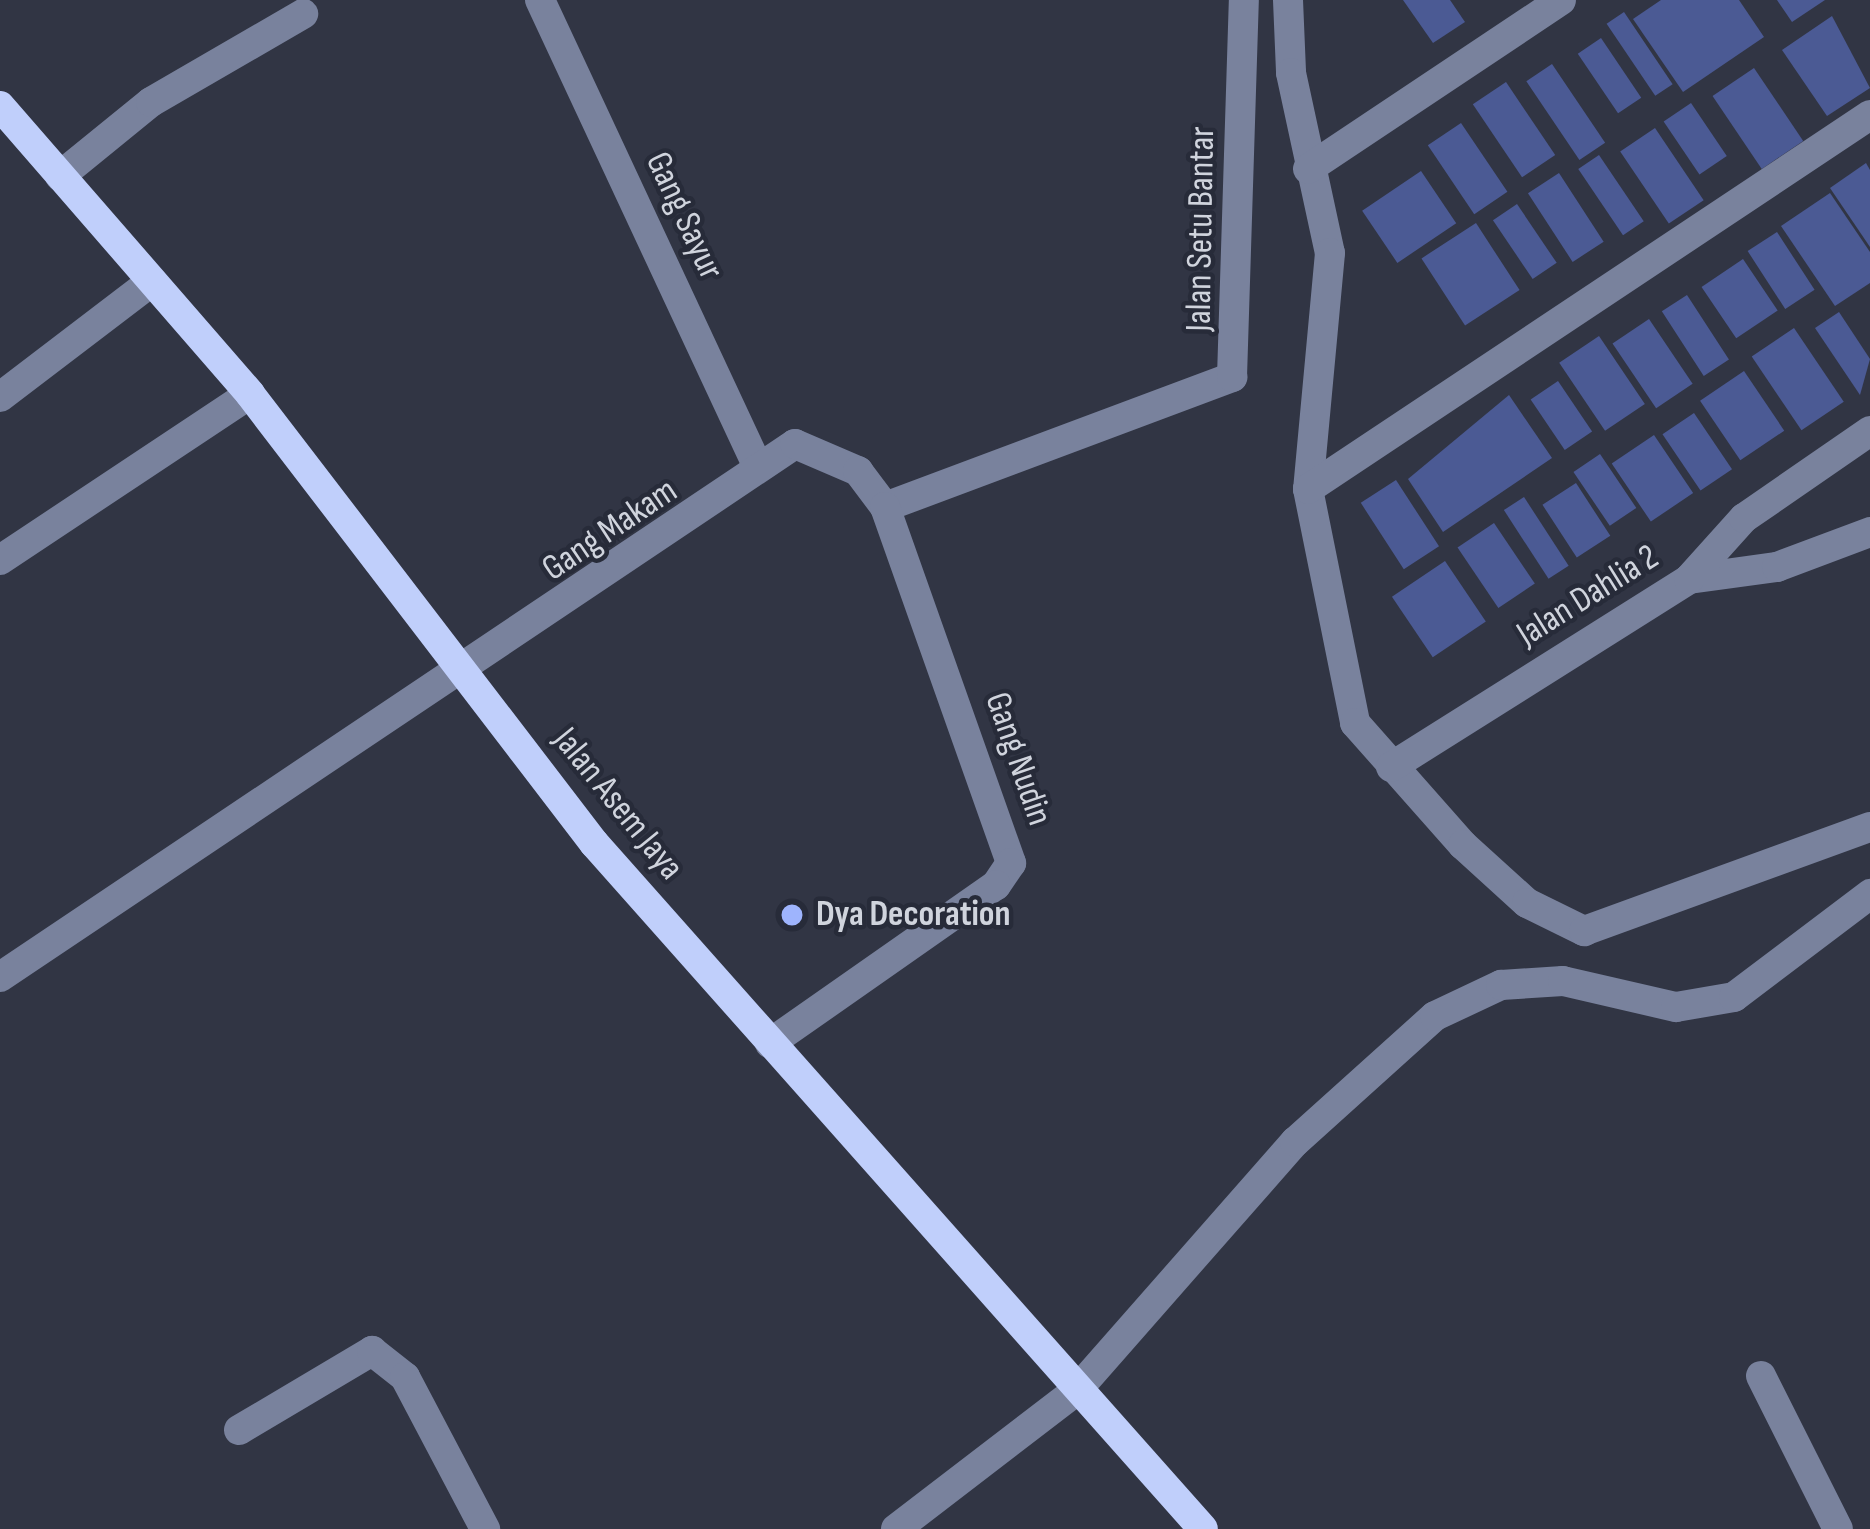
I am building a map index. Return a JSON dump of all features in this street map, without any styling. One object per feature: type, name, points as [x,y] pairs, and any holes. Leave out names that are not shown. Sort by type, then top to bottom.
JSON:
[{"type":"main road","name":"Jalan Asem Jaya","points":[[0,106],[250,394],[463,674],[770,1042],[1203,1529]]},
{"type":"street","name":"Gang Sayur","points":[[540,0],[757,465]]},
{"type":"street","name":"Jalan Setu Bantar","points":[[885,507],[1232,377],[1244,0]]},
{"type":"street","points":[[1288,0],[1308,169],[1330,253],[1308,489],[1332,650],[1355,722],[1391,767],[1527,903],[1584,931],[1870,827]]},
{"type":"street","points":[[1308,169],[1561,0]]},
{"type":"street","points":[[60,176],[206,65],[303,14]]},
{"type":"street","points":[[1308,489],[1870,116]]},
{"type":"street","points":[[0,397],[152,281]]},
{"type":"street","points":[[0,560],[250,394]]},
{"type":"street","name":"Jalan Dahlia 2","points":[[1391,767],[1689,579],[1744,518],[1870,431]]},
{"type":"street","name":"Gang Makam","points":[[0,977],[715,506],[757,465],[795,444]]},
{"type":"street","name":"Gang Nudin","points":[[770,1042],[996,885],[1011,863],[885,507],[859,471],[795,444]]},
{"type":"street","points":[[1689,579],[1777,567],[1870,532]]},
{"type":"street","points":[[896,1529],[1076,1391],[1295,1142],[1435,1016],[1522,984],[1563,981],[1676,1007],[1734,997],[1870,894]]},
{"type":"street","points":[[239,1430],[372,1352],[405,1376],[485,1529]]},
{"type":"street","points":[[1761,1376],[1838,1529]]},
{"type":"building","points":[[1403,0],[1450,0],[1465,22],[1433,43]]},
{"type":"building","points":[[1661,0],[1739,0],[1764,37],[1683,92],[1633,19]]},
{"type":"building","points":[[1777,0],[1825,0],[1792,22]]},
{"type":"building","points":[[1624,12],[1673,84],[1655,96],[1607,24]]},
{"type":"building","points":[[1832,16],[1870,88],[1827,116],[1782,50]]},
{"type":"building","points":[[1601,38],[1641,98],[1618,113],[1578,54]]},
{"type":"building","points":[[1552,64],[1605,143],[1579,160],[1526,81]]},
{"type":"building","points":[[1754,68],[1803,141],[1762,169],[1713,96]]},
{"type":"building","points":[[1506,82],[1555,155],[1522,177],[1473,104]]},
{"type":"building","points":[[1691,103],[1727,156],[1699,175],[1664,121]]},
{"type":"building","points":[[1461,123],[1507,192],[1474,214],[1428,145]]},
{"type":"building","points":[[1655,128],[1704,200],[1669,224],[1620,151]]},
{"type":"building","points":[[1599,155],[1644,221],[1623,235],[1578,169]]},
{"type":"building","points":[[1866,163],[1870,170],[1870,247],[1830,188]]},
{"type":"building","points":[[1421,171],[1456,223],[1397,263],[1362,211]]},
{"type":"building","points":[[1559,173],[1604,242],[1573,262],[1528,193]]},
{"type":"building","points":[[1830,193],[1870,252],[1870,283],[1835,306],[1781,226]]},
{"type":"building","points":[[1517,204],[1557,263],[1533,279],[1493,220]]},
{"type":"building","points":[[1476,223],[1520,290],[1465,325],[1421,258]]},
{"type":"building","points":[[1777,232],[1815,290],[1785,309],[1748,251]]},
{"type":"building","points":[[1743,259],[1778,310],[1736,338],[1702,287]]},
{"type":"building","points":[[1687,295],[1729,360],[1704,376],[1662,311]]},
{"type":"building","points":[[1839,312],[1870,359],[1860,395],[1815,328]]},
{"type":"building","points":[[1649,319],[1693,384],[1656,408],[1613,344]]},
{"type":"building","points":[[1794,328],[1844,402],[1801,430],[1752,357]]},
{"type":"building","points":[[1599,336],[1645,404],[1605,431],[1559,363]]},
{"type":"building","points":[[1744,371],[1784,431],[1740,460],[1700,401]]},
{"type":"building","points":[[1558,381],[1592,432],[1565,450],[1531,399]]},
{"type":"building","points":[[1509,395],[1552,458],[1443,532],[1408,479]]},
{"type":"building","points":[[1694,413],[1732,469],[1701,491],[1662,434]]},
{"type":"building","points":[[1654,435],[1693,493],[1651,522],[1612,464]]},
{"type":"building","points":[[1600,454],[1636,508],[1610,526],[1573,472]]},
{"type":"building","points":[[1396,480],[1439,546],[1404,569],[1361,503]]},
{"type":"building","points":[[1576,483],[1610,536],[1577,558],[1542,505]]},
{"type":"building","points":[[1524,497],[1569,566],[1549,579],[1504,510]]},
{"type":"building","points":[[1494,523],[1535,584],[1498,608],[1458,548]]},
{"type":"building","points":[[1445,561],[1486,622],[1433,657],[1392,597]]},
{"type":"place","name":"Dya Decoration","points":[[792,915]]}]
